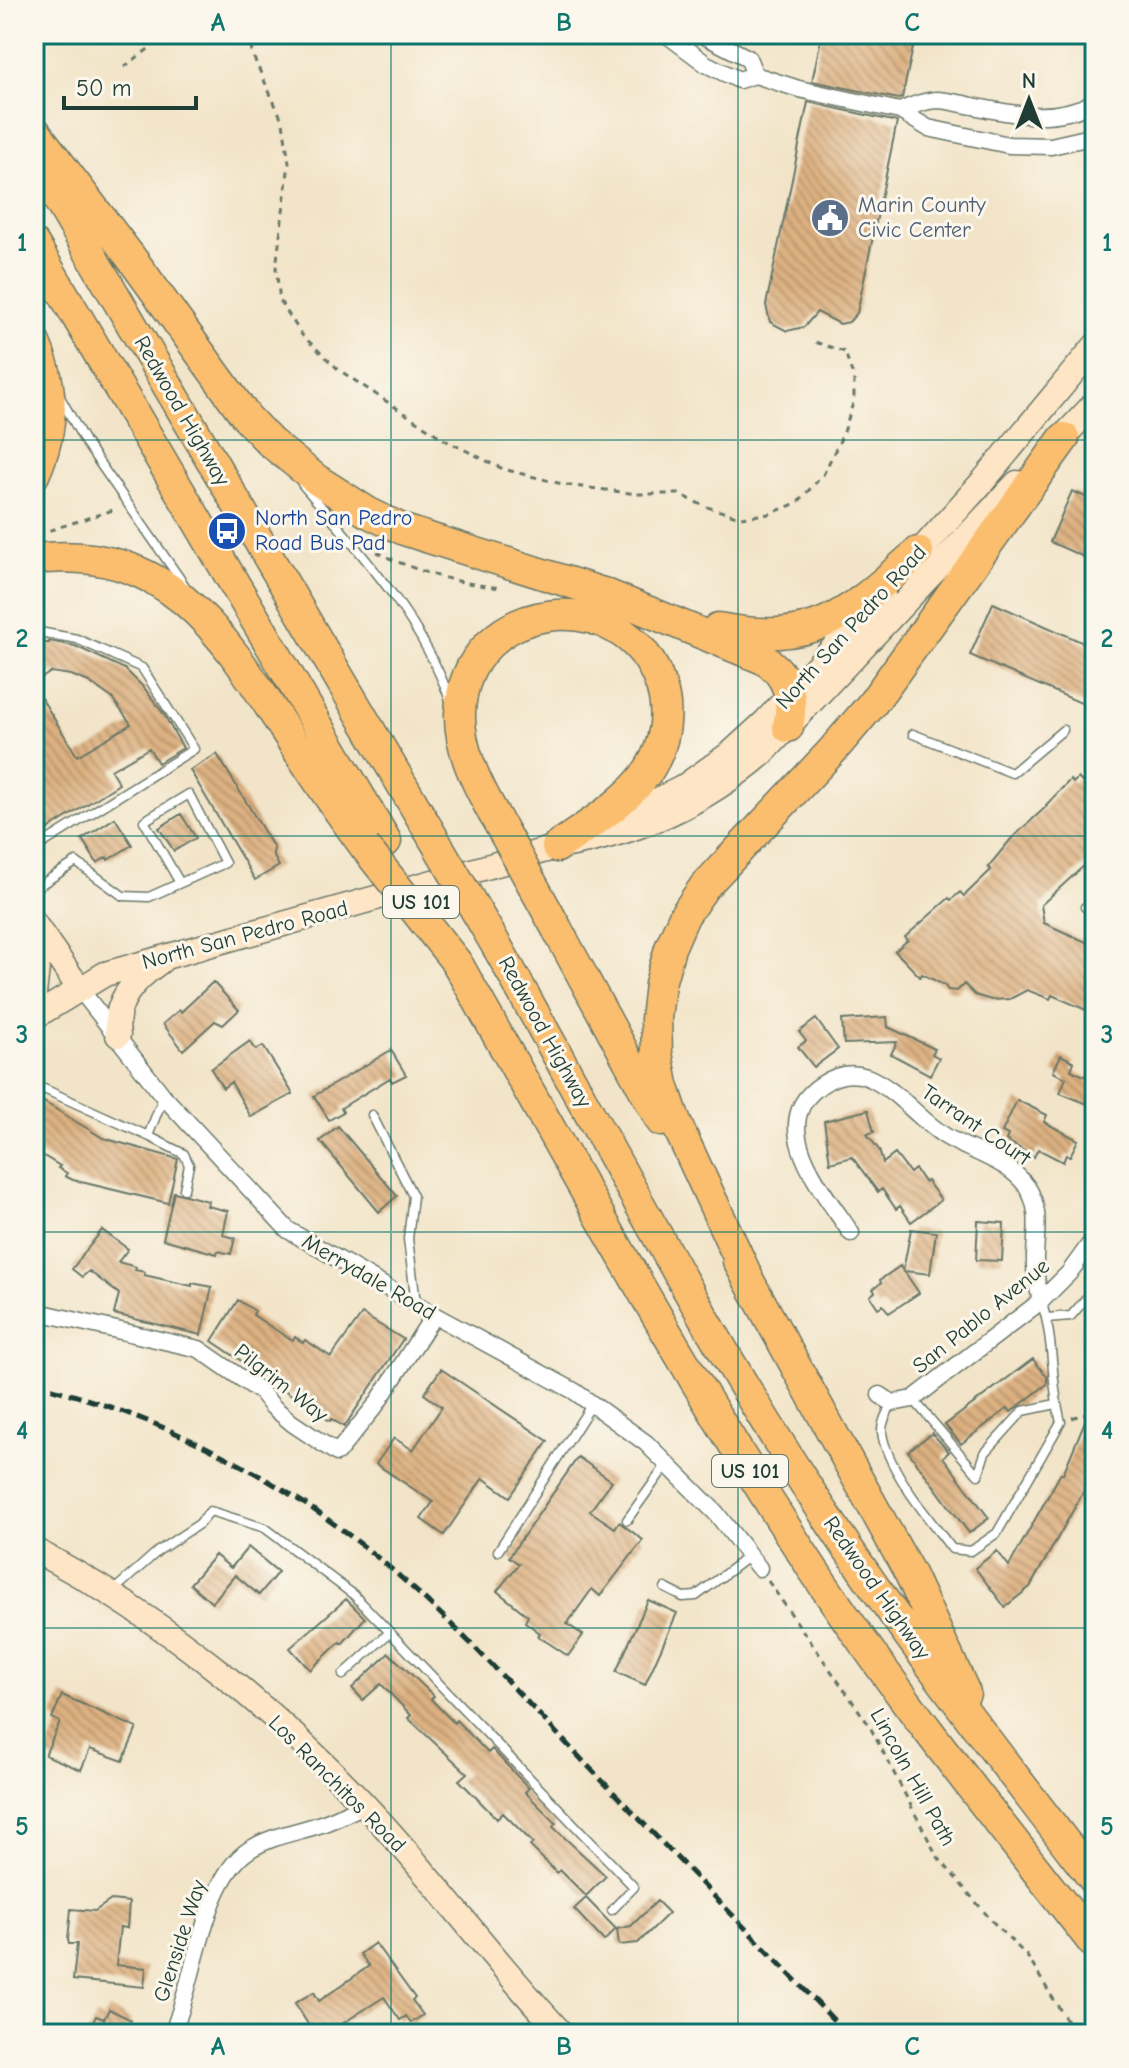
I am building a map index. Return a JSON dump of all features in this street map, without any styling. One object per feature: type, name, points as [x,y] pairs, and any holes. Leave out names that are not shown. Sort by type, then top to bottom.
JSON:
[{"type":"highway","points":[[34,130],[247,418],[270,442],[317,480],[385,521],[443,544],[715,628],[747,633],[786,632],[814,627],[847,612],[918,552]]},
{"type":"highway","name":"Redwood Highway","points":[[34,158],[499,950],[689,1292],[768,1425],[861,1567],[987,1742],[1095,1881]]},
{"type":"highway","name":"Redwood Highway","points":[[34,244],[375,844],[457,963],[675,1348],[772,1506],[902,1696],[1095,1945]]},
{"type":"highway","points":[[34,475],[46,446],[51,405],[47,375],[36,345]]},
{"type":"highway","points":[[748,1278],[683,1140],[663,1085],[657,1053],[656,1019],[660,984],[670,948],[684,916],[704,887],[872,704],[1064,438]]},
{"type":"highway","points":[[34,559],[82,558],[121,566],[140,572],[189,603],[229,646],[375,844]]},
{"type":"highway","points":[[606,594],[763,659],[780,672],[790,695],[788,727]]},
{"type":"highway","points":[[557,847],[625,796],[641,780],[657,754],[665,728],[664,700],[656,674],[634,643],[610,625],[574,614],[540,617],[507,631],[476,662],[465,687],[461,725],[468,757],[492,811],[928,1608],[987,1742]]},
{"type":"main road","name":"North San Pedro Road","points":[[557,847],[645,808],[700,777],[749,737],[854,627],[984,480],[1095,346]]},
{"type":"main road","name":"North San Pedro Road","points":[[34,1017],[105,974],[557,847],[607,837],[690,805],[745,769],[788,727],[1095,403]]},
{"type":"main road","points":[[34,924],[38,959],[34,994]]},
{"type":"main road","name":"Merrydale Road","points":[[34,924],[79,988]]},
{"type":"main road","points":[[118,1035],[117,1011],[125,995],[145,973],[170,955]]},
{"type":"main road","name":"Los Ranchitos Road","points":[[34,1550],[165,1631],[303,1743],[364,1805],[562,2034]]},
{"type":"street","points":[[666,34],[727,75],[744,80],[755,75],[799,89],[900,111],[928,128],[1009,145],[1042,147],[1095,136]]},
{"type":"street","points":[[701,34],[748,58],[755,75]]},
{"type":"street","points":[[900,111],[943,100],[1017,115],[1044,116],[1071,112],[1095,102]]},
{"type":"street","name":"Merrydale Road","points":[[79,988],[164,1097],[288,1230],[434,1315],[574,1391],[646,1443],[716,1513],[754,1562]]},
{"type":"street","name":"Tarrant Court","points":[[851,1233],[807,1163],[799,1142],[797,1123],[800,1105],[813,1090],[832,1078],[854,1074],[884,1087],[941,1134],[1019,1177],[1033,1198],[1036,1210],[1035,1266],[1041,1301]]},
{"type":"street","name":"San Pablo Avenue","points":[[886,1399],[913,1399],[1041,1301],[1069,1273],[1095,1237]]},
{"type":"street","name":"Pilgrim Way","points":[[34,1311],[199,1349],[261,1392],[292,1423],[337,1453],[376,1405],[434,1315]]},
{"type":"street","name":"Glenside Way","points":[[172,2034],[193,1974],[215,1893],[230,1866],[250,1850],[272,1839],[325,1822],[364,1805]]},
{"type":"lane","points":[[36,345],[85,442],[229,646]]},
{"type":"lane","points":[[247,418],[391,592],[419,632],[444,682],[468,757]]},
{"type":"lane","points":[[34,631],[77,639],[142,668],[194,749],[34,849]]},
{"type":"lane","points":[[913,734],[1012,773],[1063,730]]},
{"type":"lane","points":[[34,889],[76,862],[123,896],[149,897],[225,863],[189,794],[144,821],[180,883]]},
{"type":"lane","points":[[1085,907],[1095,915]]},
{"type":"lane","points":[[44,1089],[184,1154],[189,1165],[184,1189]]},
{"type":"lane","points":[[148,1136],[164,1097]]},
{"type":"lane","points":[[372,1115],[413,1196],[408,1239],[416,1303]]},
{"type":"lane","points":[[1047,1318],[1071,1316],[1095,1288]]},
{"type":"lane","points":[[886,1399],[881,1429],[887,1453],[917,1503],[952,1549],[971,1551],[997,1533],[1061,1422],[1056,1404],[1047,1318],[1041,1301]]},
{"type":"lane","points":[[913,1399],[978,1475],[985,1453],[1023,1411],[1056,1404]]},
{"type":"lane","points":[[498,1551],[592,1404]]},
{"type":"lane","points":[[627,1520],[667,1464]]},
{"type":"lane","points":[[109,1594],[158,1551],[199,1524],[210,1511],[265,1528],[354,1595],[634,1887],[612,1910]]},
{"type":"lane","points":[[665,1588],[683,1597],[696,1596],[754,1562]]},
{"type":"lane","points":[[343,1675],[390,1632]]},
{"type":"path","points":[[124,67],[169,34]]},
{"type":"path","points":[[248,34],[253,56],[283,122],[289,163],[276,268],[280,301],[302,335],[339,370],[445,440],[503,469],[566,485],[637,494],[679,494],[704,506],[740,517],[769,514],[797,503],[823,475],[844,432],[854,400],[854,379],[845,352],[812,341]]},
{"type":"path","points":[[34,535],[113,510]]},
{"type":"path","points":[[1061,1422],[1082,1414],[1095,1414]]},
{"type":"path","name":"Lincoln Hill Path","points":[[754,1562],[783,1598],[869,1725],[937,1856],[992,1921],[1027,1956],[1075,2034]]},
{"type":"building","points":[[822,34],[916,34],[902,98],[812,81]]},
{"type":"building","name":"Marin County Civic Center","points":[[808,102],[897,122],[857,313],[849,322],[840,324],[817,312],[804,327],[787,331],[770,322],[766,305]]},
{"type":"building","points":[[1072,491],[1095,501],[1095,562],[1050,542]]},
{"type":"building","points":[[993,603],[1095,648],[1095,709],[970,655]]},
{"type":"building","points":[[49,641],[75,646],[125,669],[163,713],[183,748],[158,763],[149,748],[111,770],[119,784],[34,838],[34,686],[77,756],[131,724],[112,698],[89,682],[51,672],[40,679],[41,643]]},
{"type":"building","points":[[217,754],[274,848],[273,855],[279,866],[255,880],[190,770]]},
{"type":"building","points":[[1078,778],[1095,791],[1095,869],[1087,863],[1041,905],[1044,923],[1095,946],[1095,1014],[1052,995],[1050,999],[1027,990],[1010,999],[991,1000],[975,995],[964,984],[957,991],[948,990],[922,974],[920,977],[895,951],[908,940],[905,937],[949,898],[951,900],[960,892],[964,896],[991,870],[988,867],[1011,839],[1070,780],[1073,783]]},
{"type":"building","points":[[181,814],[196,838],[174,851],[159,828]]},
{"type":"building","points":[[115,818],[132,845],[97,863],[82,839]]},
{"type":"building","points":[[213,982],[239,1010],[223,1025],[215,1021],[183,1050],[163,1024]]},
{"type":"building","points":[[887,1017],[888,1027],[935,1049],[932,1054],[939,1058],[930,1075],[891,1054],[897,1042],[844,1044],[842,1020]]},
{"type":"building","points":[[816,1019],[838,1049],[814,1067],[798,1047],[806,1041],[799,1032]]},
{"type":"building","points":[[250,1041],[256,1050],[263,1046],[293,1094],[251,1117],[231,1082],[223,1088],[211,1069]]},
{"type":"building","points":[[391,1050],[406,1075],[392,1082],[390,1078],[341,1108],[343,1112],[329,1120],[314,1096]]},
{"type":"building","points":[[1061,1055],[1074,1062],[1071,1070],[1095,1081],[1095,1107],[1060,1093],[1066,1078],[1053,1072]]},
{"type":"building","points":[[34,1096],[103,1138],[178,1159],[168,1203],[65,1176],[67,1173],[58,1168],[60,1166],[34,1150]]},
{"type":"building","points":[[1017,1100],[1047,1115],[1044,1122],[1078,1140],[1070,1156],[1066,1155],[1063,1162],[1038,1149],[1034,1157],[1006,1140],[1008,1135],[1002,1132]]},
{"type":"building","points":[[868,1110],[874,1132],[867,1134],[879,1150],[883,1163],[895,1154],[910,1173],[915,1169],[924,1182],[927,1181],[941,1200],[911,1222],[900,1206],[896,1209],[882,1189],[878,1192],[852,1157],[830,1163],[824,1121]]},
{"type":"building","points":[[338,1126],[397,1196],[379,1212],[320,1141]]},
{"type":"building","points":[[174,1192],[208,1201],[207,1206],[228,1211],[223,1235],[235,1238],[231,1254],[218,1251],[217,1254],[163,1239]]},
{"type":"building","points":[[978,1221],[1004,1223],[1002,1261],[976,1260]]},
{"type":"building","points":[[911,1229],[936,1232],[930,1274],[904,1271],[919,1293],[889,1313],[883,1305],[878,1308],[870,1296],[881,1283],[880,1280],[900,1266],[903,1271]]},
{"type":"building","points":[[102,1230],[128,1249],[118,1262],[136,1267],[135,1270],[145,1272],[144,1275],[192,1286],[192,1283],[212,1287],[201,1335],[114,1314],[119,1294],[89,1271],[82,1277],[72,1269]]},
{"type":"building","points":[[238,1300],[255,1311],[253,1315],[279,1332],[293,1340],[295,1337],[303,1343],[305,1340],[331,1357],[362,1314],[403,1339],[344,1427],[332,1419],[330,1421],[212,1341]]},
{"type":"building","points":[[1033,1359],[1047,1377],[1047,1384],[1011,1412],[1008,1408],[961,1444],[945,1425]]},
{"type":"building","points":[[441,1369],[548,1441],[510,1497],[483,1478],[444,1535],[421,1519],[433,1502],[376,1464],[394,1438],[413,1450],[442,1407],[424,1394]]},
{"type":"building","points":[[1095,1397],[1095,1474],[1092,1483],[1089,1482],[1030,1587],[1005,1607],[975,1568],[997,1551],[1009,1566],[1063,1474]]},
{"type":"building","points":[[932,1433],[949,1452],[943,1457],[989,1518],[969,1533],[908,1451]]},
{"type":"building","points":[[578,1457],[612,1481],[590,1511],[615,1528],[619,1522],[643,1540],[600,1596],[592,1589],[567,1624],[583,1635],[568,1656],[538,1636],[540,1633],[525,1622],[528,1616],[497,1591],[519,1564],[509,1557]]},
{"type":"building","points":[[248,1547],[278,1572],[259,1595],[235,1575],[212,1603],[190,1584],[215,1555],[231,1568]]},
{"type":"building","points":[[346,1599],[365,1618],[342,1644],[340,1642],[310,1670],[290,1648]]},
{"type":"building","points":[[648,1600],[677,1613],[645,1685],[616,1672]]},
{"type":"building","points":[[389,1653],[434,1696],[431,1699],[454,1723],[456,1720],[488,1753],[492,1749],[529,1788],[525,1792],[556,1823],[553,1827],[606,1876],[586,1896],[530,1846],[533,1843],[503,1813],[497,1819],[459,1780],[467,1773],[408,1718],[411,1715],[381,1684],[363,1700],[352,1688]]},
{"type":"building","points":[[62,1695],[137,1728],[123,1761],[90,1749],[81,1770],[45,1755],[60,1722],[52,1718]]},
{"type":"building","points":[[586,1898],[616,1929],[604,1941],[574,1909]]},
{"type":"building","points":[[111,1900],[129,1902],[127,1928],[120,1927],[116,1965],[146,1968],[144,1987],[73,1980],[77,1944],[69,1944],[68,1940],[71,1909],[95,1911]]},
{"type":"building","points":[[657,1901],[669,1913],[638,1943],[619,1945],[617,1929],[631,1926]]},
{"type":"building","points":[[375,1943],[415,1998],[412,2000],[423,2015],[411,2023],[406,2016],[400,2020],[384,1997],[326,2034],[314,2034],[295,2003],[314,1992],[319,2001],[369,1966],[360,1954]]},
{"type":"building","points":[[109,2009],[131,2020],[127,2029],[138,2034],[87,2034],[96,2016],[104,2019]]},
{"type":"railway","points":[[34,1384],[124,1412],[210,1449],[291,1495],[367,1549],[425,1599],[480,1653],[847,2034]]},
{"type":"place","name":"Marin County Civic Center","points":[[830,218]]},
{"type":"place","name":"North San Pedro Road Bus Pad","points":[[227,531]]}]
